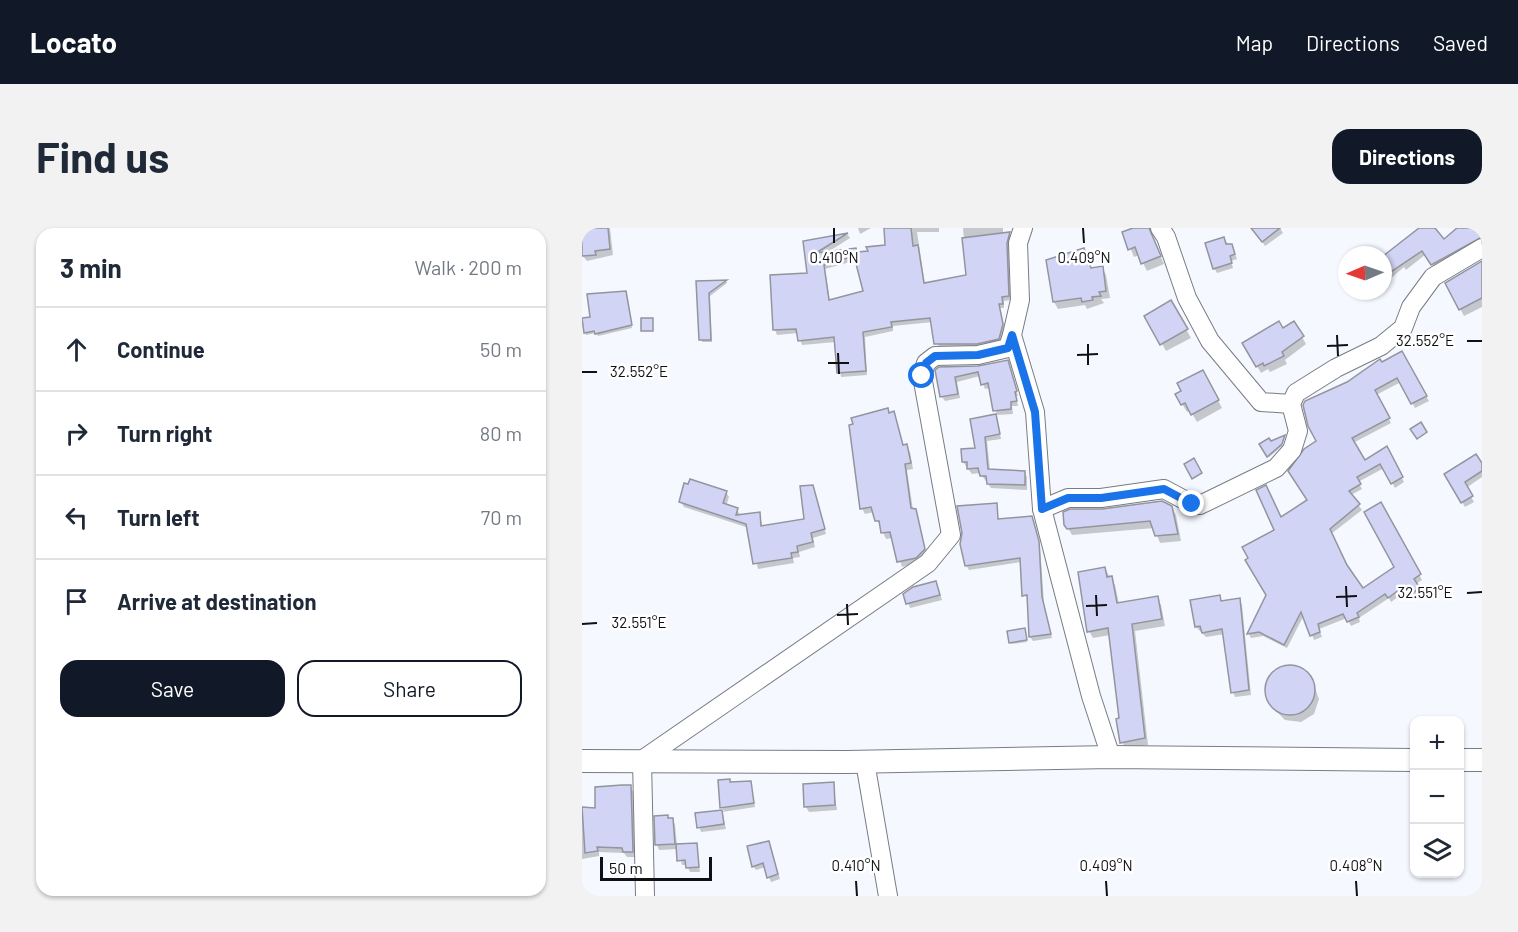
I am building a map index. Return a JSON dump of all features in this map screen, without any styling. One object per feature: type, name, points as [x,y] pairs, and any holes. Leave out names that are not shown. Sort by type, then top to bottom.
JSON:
[{"type":"street","points":[[642,760],[928,563],[951,535],[922,376],[924,368],[935,356],[978,355],[1008,348],[1020,300],[1018,243],[1023,228]]},
{"type":"street","points":[[1160,228],[1166,237],[1187,298],[1210,341],[1261,402],[1292,404]]},
{"type":"street","points":[[1042,509],[1068,498],[1101,498],[1164,489],[1192,504],[1200,505],[1276,468],[1292,450],[1298,431],[1292,404],[1296,393],[1336,368],[1381,346],[1403,328],[1412,307],[1433,278],[1482,248]]},
{"type":"street","points":[[1012,335],[1035,412],[1042,509],[1090,696],[1111,757]]},
{"type":"street","points":[[582,761],[865,762],[1111,757],[1410,760]]},
{"type":"street","points":[[642,760],[645,896]]},
{"type":"street","points":[[1464,760],[1482,760]]},
{"type":"street","points":[[865,762],[888,896]]},
{"type":"building","points":[[582,228],[608,228],[610,249],[595,251],[596,255],[582,256]]},
{"type":"building","points":[[884,228],[911,228],[913,246],[918,245],[924,283],[966,275],[962,238],[1010,232],[1007,243],[1009,296],[1002,297],[1003,304],[999,304],[1003,324],[999,339],[977,344],[934,344],[930,318],[891,322],[892,327],[863,332],[866,371],[837,373],[834,337],[798,341],[796,329],[773,330],[770,275],[807,273],[803,241],[848,233],[816,253],[856,248],[857,252],[868,251],[866,247],[885,245]],"holes":[[[854,256],[863,291],[829,300],[824,265]]]},
{"type":"building","points":[[1133,228],[1149,228],[1161,256],[1141,264],[1135,247],[1128,250],[1122,232]]},
{"type":"building","points":[[1251,228],[1280,228],[1262,242]]},
{"type":"building","points":[[1419,228],[1435,228],[1444,239],[1457,228],[1477,228],[1482,237],[1431,265],[1422,251],[1392,271],[1392,249]]},
{"type":"building","points":[[1224,237],[1226,244],[1232,244],[1235,254],[1230,256],[1232,263],[1213,269],[1205,243]]},
{"type":"building","points":[[1084,248],[1091,268],[1103,266],[1106,291],[1099,292],[1101,296],[1092,297],[1093,300],[1082,302],[1081,298],[1053,302],[1046,260]]},
{"type":"building","points":[[1482,261],[1482,298],[1459,310],[1445,283]]},
{"type":"building","points":[[727,280],[709,293],[711,340],[699,340],[696,281]]},
{"type":"building","points":[[626,291],[632,325],[595,334],[594,331],[584,333],[582,318],[590,317],[587,294]]},
{"type":"building","points":[[1171,300],[1188,329],[1160,345],[1144,316]]},
{"type":"building","points":[[641,318],[653,318],[653,331],[641,331]]},
{"type":"building","points":[[1279,321],[1283,328],[1294,321],[1304,336],[1282,352],[1284,356],[1264,366],[1263,363],[1256,367],[1242,343]]},
{"type":"building","points":[[1402,351],[1427,396],[1411,404],[1397,378],[1375,390],[1390,418],[1352,438],[1365,460],[1387,446],[1403,477],[1391,484],[1380,464],[1357,477],[1361,484],[1349,491],[1360,504],[1330,529],[1347,565],[1363,588],[1394,567],[1364,512],[1381,502],[1421,574],[1414,579],[1420,588],[1406,597],[1403,587],[1388,598],[1385,594],[1357,613],[1359,617],[1347,622],[1343,614],[1318,624],[1320,632],[1310,636],[1301,612],[1284,645],[1259,632],[1247,634],[1266,595],[1245,560],[1248,558],[1242,547],[1274,530],[1256,490],[1266,485],[1281,517],[1307,500],[1288,471],[1304,449],[1316,441],[1308,426],[1303,405],[1305,401],[1347,382],[1380,359],[1382,362]]},
{"type":"building","points":[[1008,360],[1017,391],[1015,392],[1017,401],[1011,402],[1011,409],[993,411],[988,383],[981,385],[978,372],[955,377],[958,394],[940,397],[935,370],[939,367],[978,366]]},
{"type":"building","points":[[1203,370],[1219,400],[1191,415],[1185,403],[1181,405],[1175,394],[1181,391],[1177,383]]},
{"type":"building","points":[[888,408],[889,413],[894,411],[903,445],[907,444],[911,463],[905,464],[911,508],[916,509],[925,549],[916,558],[897,562],[890,532],[881,533],[879,521],[875,521],[871,507],[860,509],[849,425],[853,424],[851,418]]},
{"type":"building","points":[[996,414],[1000,434],[985,437],[988,469],[1025,471],[1025,485],[987,484],[986,476],[980,476],[978,468],[967,469],[967,462],[962,462],[961,449],[975,448],[970,419]]},
{"type":"building","points":[[1421,422],[1427,432],[1417,439],[1410,429]]},
{"type":"building","points":[[1285,435],[1282,444],[1267,457],[1259,444],[1269,438],[1271,441]]},
{"type":"building","points":[[1476,454],[1482,463],[1482,471],[1465,482],[1473,496],[1461,503],[1444,474]]},
{"type":"building","points":[[1194,458],[1202,473],[1192,479],[1184,464]]},
{"type":"building","points":[[690,479],[727,491],[723,503],[738,508],[736,515],[760,512],[761,526],[804,519],[800,486],[813,485],[825,529],[811,533],[813,542],[797,546],[798,552],[791,553],[792,558],[753,564],[746,524],[679,502],[684,483],[688,484]]},
{"type":"building","points":[[1162,501],[1172,506],[1178,534],[1155,536],[1150,521],[1067,529],[1064,525],[1063,512],[1070,509],[1102,509]]},
{"type":"building","points":[[997,503],[998,519],[1032,516],[1039,541],[1042,597],[1051,634],[1029,637],[1027,595],[1022,596],[1020,558],[965,566],[960,544],[962,533],[957,506]]},
{"type":"building","points":[[1105,567],[1107,577],[1112,576],[1117,603],[1158,596],[1162,619],[1132,624],[1145,738],[1120,743],[1108,628],[1087,632],[1078,572]]},
{"type":"building","points":[[936,581],[940,595],[906,604],[903,594],[913,587]]},
{"type":"building","points":[[1220,595],[1221,601],[1240,598],[1249,690],[1231,693],[1222,629],[1202,633],[1200,626],[1195,627],[1190,600]]},
{"type":"building","points":[[1025,628],[1027,640],[1009,643],[1007,631]]},
{"type":"building","points":[[1285,665],[1295,665],[1308,672],[1315,685],[1315,695],[1308,708],[1295,715],[1285,715],[1276,711],[1269,704],[1265,695],[1265,685],[1269,676],[1276,669]]},
{"type":"building","points":[[730,779],[730,782],[751,781],[754,803],[720,808],[718,780]]},
{"type":"building","points":[[834,782],[835,805],[804,807],[803,784]]},
{"type":"building","points":[[631,785],[633,852],[623,852],[622,848],[597,847],[598,851],[585,853],[582,807],[595,808],[595,787]]},
{"type":"building","points":[[722,810],[724,824],[697,828],[695,813]]},
{"type":"building","points":[[668,815],[668,818],[673,818],[675,844],[655,845],[654,816]]},
{"type":"building","points":[[769,841],[778,874],[767,878],[763,863],[752,867],[747,846]]},
{"type":"building","points":[[697,843],[699,867],[686,868],[685,860],[677,861],[676,844]]},
{"type":"route","points":[[922,376],[926,363],[935,356],[978,355],[1008,348],[1012,335],[1035,412],[1042,509],[1068,498],[1101,498],[1164,489],[1192,504]]}]
